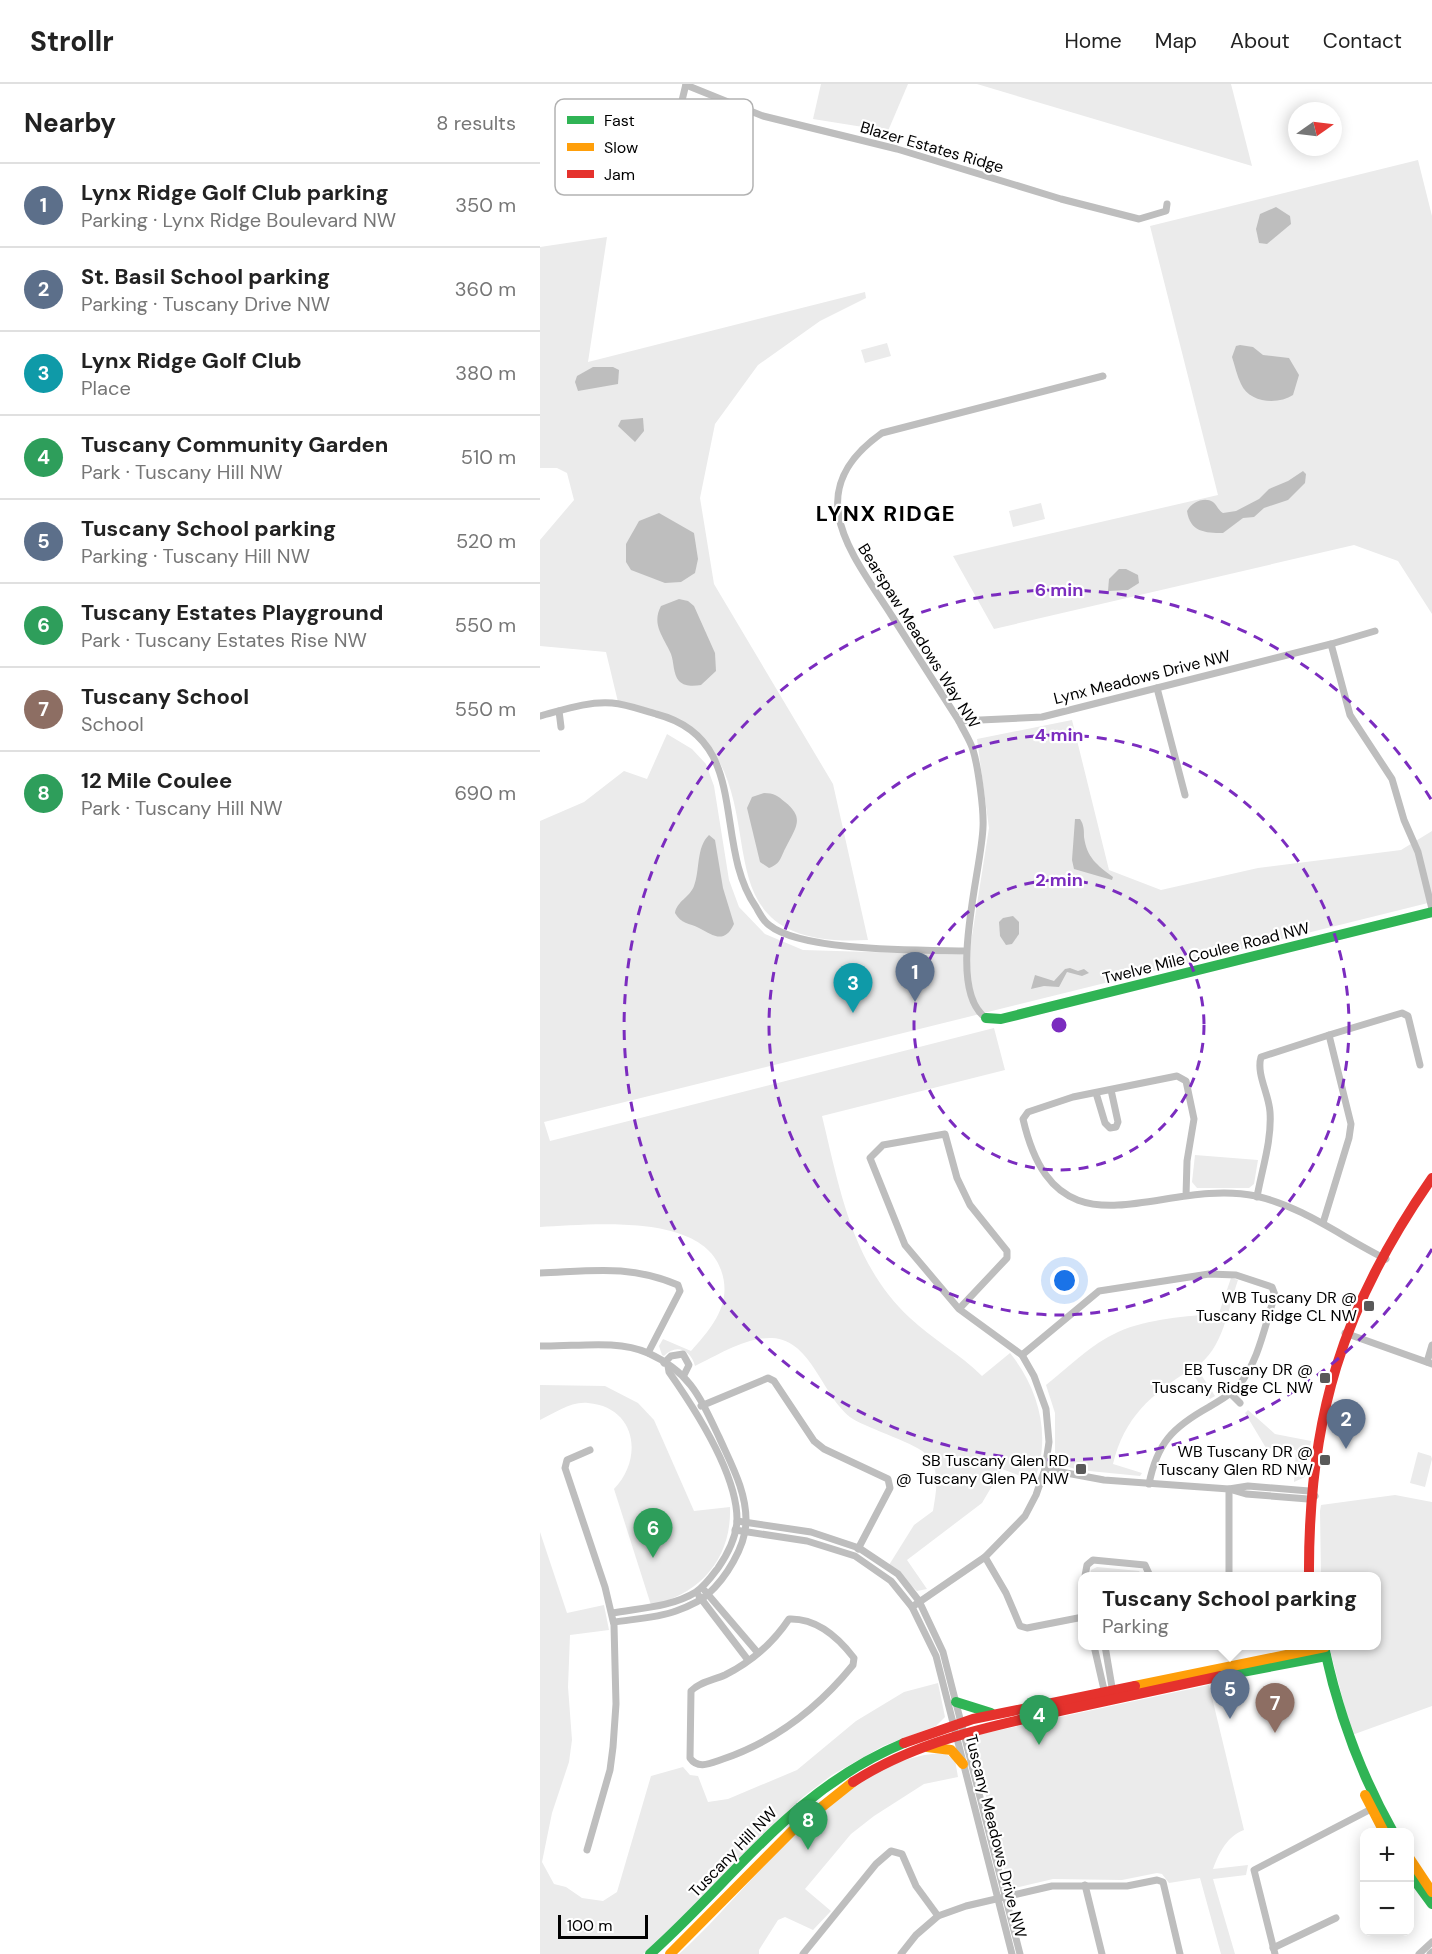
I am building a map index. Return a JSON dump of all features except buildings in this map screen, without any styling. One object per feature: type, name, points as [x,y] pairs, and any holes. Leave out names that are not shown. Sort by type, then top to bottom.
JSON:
[{"type":"street","name":"Blazer Estates Ridge","points":[[686,85],[721,99]]},
{"type":"street","name":"Blazer Estates Ridge","points":[[753,112],[897,149],[1061,200],[1139,219],[1166,211],[1167,204]]},
{"type":"street","name":"Bearspaw Meadows Way NW","points":[[986,1018],[978,1012],[972,995],[966,951],[983,827],[973,749],[958,721],[844,538],[839,520],[838,496],[845,476],[866,445],[882,434],[1104,376]]},
{"type":"street","name":"Lynx Meadows Drive NW","points":[[958,721],[1042,717],[1375,632]]},
{"type":"street","points":[[1330,644],[1350,715],[1392,779],[1404,820],[1418,852],[1432,910]]},
{"type":"street","points":[[1157,688],[1185,795]]},
{"type":"street","points":[[540,716],[590,703],[612,703],[674,718],[698,734],[722,777],[737,872],[746,892],[768,925],[805,942],[886,949],[966,951]]},
{"type":"street","points":[[559,711],[561,727]]},
{"type":"street","name":"Twelve Mile Coulee Road NW","points":[[986,1018],[1001,1019],[1432,910]]},
{"type":"street","points":[[1257,1197],[1269,1134],[1270,1112],[1259,1065],[1261,1057],[1402,1013],[1408,1016],[1420,1065]]},
{"type":"street","points":[[1323,1223],[1349,1138],[1351,1124],[1329,1035]]},
{"type":"street","points":[[1186,1196],[1187,1161],[1194,1119],[1186,1082],[1177,1076],[1073,1097],[1028,1112],[1023,1119],[1031,1149],[1043,1173],[1064,1193],[1102,1206],[1117,1207],[1186,1196],[1225,1194],[1257,1197],[1280,1204],[1323,1223],[1383,1258]]},
{"type":"street","points":[[1096,1093],[1105,1123],[1110,1128],[1116,1127],[1118,1122],[1111,1090]]},
{"type":"street","points":[[912,1607],[985,1557],[1025,1516],[1036,1496],[1045,1469],[1049,1442],[1046,1410],[1034,1376],[1022,1355],[959,1309],[906,1245],[870,1158],[883,1145],[945,1134],[957,1178],[970,1205],[1007,1251],[1007,1258],[959,1309]]},
{"type":"street","points":[[1309,1572],[1311,1496],[1320,1420],[1348,1334],[1383,1258],[1432,1178]]},
{"type":"street","points":[[1383,1258],[1432,1189]]},
{"type":"street","points":[[540,1273],[634,1271],[654,1275],[678,1285],[681,1291],[648,1353]]},
{"type":"street","points":[[1022,1355],[1099,1291],[1209,1274],[1236,1275],[1272,1287],[1275,1295],[1248,1372],[1231,1394],[1182,1423],[1167,1437],[1158,1451],[1149,1484]]},
{"type":"street","points":[[1348,1334],[1430,1363],[1432,1345]]},
{"type":"street","points":[[540,1346],[619,1346],[648,1353],[675,1367],[684,1375],[704,1404],[738,1479],[746,1522],[744,1533],[728,1569],[705,1597],[675,1611],[613,1618]]},
{"type":"street","points":[[666,1364],[671,1356],[683,1354],[689,1365],[684,1375]]},
{"type":"street","points":[[613,1618],[671,1603],[699,1589],[727,1556],[737,1521],[729,1482],[696,1409],[669,1372],[666,1364]]},
{"type":"street","points":[[696,1409],[768,1378],[774,1381],[814,1441],[824,1449],[888,1479],[890,1488],[855,1556]]},
{"type":"street","points":[[1231,1394],[1240,1403]]},
{"type":"street","points":[[588,1850],[610,1770],[616,1704],[613,1618],[565,1468],[567,1460],[590,1450]]},
{"type":"street","points":[[1045,1469],[1093,1478],[1149,1484],[1229,1489],[1248,1486],[1311,1496]]},
{"type":"street","points":[[1229,1489],[1229,1572]]},
{"type":"street","points":[[1311,1496],[1315,1572]]},
{"type":"street","points":[[737,1521],[812,1533],[859,1548],[898,1574],[919,1601],[940,1641],[956,1702],[959,1728]]},
{"type":"street","points":[[735,1530],[807,1542],[855,1556],[891,1581],[912,1607],[936,1656],[959,1728]]},
{"type":"street","points":[[985,1557],[1006,1593],[1020,1626],[1027,1628],[1078,1618]]},
{"type":"street","points":[[1085,1572],[1086,1565],[1093,1560],[1145,1565],[1148,1572]]},
{"type":"street","points":[[699,1589],[748,1660]]},
{"type":"street","points":[[705,1597],[758,1653]]},
{"type":"street","points":[[799,1618],[819,1625],[835,1636],[854,1658],[853,1665],[813,1707],[786,1729],[738,1754],[700,1766],[693,1763],[690,1758],[691,1691],[695,1686],[711,1681],[758,1653],[780,1632],[789,1619],[799,1618]]},
{"type":"street","points":[[1095,1650],[1109,1695]]},
{"type":"street","points":[[1105,1650],[1109,1695]]},
{"type":"street","points":[[1321,1650],[1350,1741],[1382,1828]]},
{"type":"street","name":"Tuscany Hill NW","points":[[650,1954],[688,1920],[778,1824],[825,1785],[871,1756],[924,1732],[959,1728],[1321,1650]]},
{"type":"street","name":"Tuscany Hill NW","points":[[670,1954],[694,1934],[807,1815],[868,1772],[917,1747],[994,1714],[1109,1695]]},
{"type":"street","points":[[956,1702],[967,1708],[994,1714]]},
{"type":"street","name":"Tuscany Meadows Drive NW","points":[[959,1728],[963,1764],[1020,1954]]},
{"type":"street","name":"Tuscany Meadows Drive NW","points":[[959,1728],[1002,1898],[1012,1954]]},
{"type":"street","points":[[917,1747],[951,1750],[963,1764]]},
{"type":"street","points":[[1375,1807],[1390,1828]]},
{"type":"street","points":[[1336,1918],[1274,1951],[1254,1870],[1375,1807]]},
{"type":"street","points":[[803,1954],[876,1864],[891,1851],[902,1854],[916,1886],[938,1916]]},
{"type":"street","points":[[1414,1865],[1432,1892]]},
{"type":"street","points":[[1414,1879],[1432,1904]]},
{"type":"street","points":[[901,1954],[916,1935],[938,1916],[1052,1886],[1127,1886],[1157,1880],[1163,1882],[1180,1954]]},
{"type":"street","points":[[1085,1885],[1102,1954]]},
{"type":"street","points":[[1419,1954],[1432,1942]]},
{"type":"shaded area","points":[[821,84],[908,84],[888,131],[813,119]]},
{"type":"shaded area","points":[[977,84],[1231,84],[1252,166]]},
{"type":"shaded area","points":[[1418,160],[1432,216],[1432,614],[1398,561],[1354,545],[994,629],[953,556],[1218,495],[1150,226]]},
{"type":"shaded area","points":[[1276,207],[1290,216],[1291,224],[1267,244],[1259,243],[1256,229],[1260,214]]},
{"type":"shaded area","points":[[607,237],[588,362],[865,292],[866,298],[820,321],[758,365],[715,424],[700,498],[714,584],[833,784],[868,940],[814,937],[779,923],[758,901],[747,872],[734,804],[723,769],[702,737],[674,719],[618,702],[606,652],[540,646],[540,540],[574,500],[567,473],[557,468],[540,468],[540,247]]},
{"type":"shaded area","points":[[887,343],[891,356],[865,363],[861,350]]},
{"type":"shaded area","points":[[1236,346],[1253,347],[1263,355],[1289,358],[1299,375],[1293,395],[1272,401],[1250,395],[1238,378],[1232,357]]},
{"type":"shaded area","points":[[593,367],[613,367],[619,370],[618,384],[578,391],[575,382],[577,376]]},
{"type":"shaded area","points":[[643,418],[644,431],[635,442],[618,426],[621,420]]},
{"type":"shaded area","points":[[1303,471],[1306,474],[1305,483],[1288,500],[1264,508],[1254,517],[1243,518],[1223,533],[1199,530],[1191,523],[1187,511],[1198,501],[1209,500],[1223,513],[1236,511],[1259,499],[1269,489],[1288,481]]},
{"type":"shaded area","points":[[1041,503],[1045,519],[1013,527],[1009,511]]},
{"type":"shaded area","points":[[659,513],[694,533],[698,559],[695,573],[681,582],[665,583],[631,570],[626,562],[626,544],[639,521]]},
{"type":"shaded area","points":[[1119,569],[1126,569],[1138,575],[1139,583],[1128,590],[1108,591],[1109,579]]},
{"type":"shaded area","points":[[679,599],[688,601],[694,606],[715,653],[716,671],[701,685],[687,685],[679,681],[671,654],[658,625],[657,619],[661,606]]},
{"type":"shaded area","points":[[1072,720],[1109,870],[1161,890],[1258,868],[1401,850],[1432,831],[1432,902],[544,1122],[550,1141],[994,1028],[1005,1070],[822,1116],[842,1198],[851,1224],[861,1250],[890,1297],[919,1326],[982,1376],[1010,1353],[1029,1382],[1040,1414],[1042,1448],[1034,1481],[1002,1469],[982,1503],[907,1560],[927,1589],[917,1591],[889,1565],[914,1525],[933,1511],[936,1475],[927,1455],[914,1446],[853,1419],[842,1410],[807,1359],[786,1341],[772,1338],[752,1340],[695,1366],[687,1352],[682,1350],[673,1350],[662,1355],[659,1346],[663,1339],[691,1351],[713,1324],[722,1304],[724,1282],[721,1270],[709,1251],[691,1239],[668,1230],[641,1226],[614,1224],[540,1227],[540,821],[584,802],[624,771],[647,779],[667,734],[692,749],[706,764],[714,786],[729,880],[739,907],[765,934],[803,950],[969,955],[989,828],[977,739]]},
{"type":"shaded area","points":[[764,793],[780,798],[791,808],[797,818],[795,828],[780,859],[769,868],[760,862],[747,808],[752,797]]},
{"type":"shaded area","points":[[1075,819],[1080,819],[1082,823],[1085,844],[1090,856],[1113,877],[1112,880],[1074,869],[1072,860]]},
{"type":"shaded area","points":[[709,835],[715,840],[723,888],[734,924],[722,936],[686,923],[675,913],[678,905],[694,886],[700,852]]},
{"type":"shaded area","points":[[1013,916],[1019,922],[1019,934],[1012,944],[1006,945],[1000,936],[999,922],[1003,918]]},
{"type":"shaded area","points":[[1065,969],[1078,971],[1084,969],[1089,973],[1082,976],[1067,972],[1059,987],[1044,986],[1031,989],[1035,975],[1054,981]]},
{"type":"shaded area","points":[[1195,1155],[1258,1160],[1254,1184],[1249,1188],[1197,1188],[1192,1182]]},
{"type":"shaded area","points":[[1231,1278],[1238,1280],[1219,1339],[1213,1350],[1196,1367],[1215,1396],[1210,1399],[1190,1370],[1151,1398],[1124,1433],[1113,1464],[1142,1473],[1140,1476],[1079,1470],[1058,1464],[1055,1458],[1055,1413],[1046,1385],[1089,1349],[1130,1327],[1155,1321],[1219,1313]]},
{"type":"shaded area","points":[[540,1385],[605,1386],[638,1403],[654,1420],[694,1511],[730,1507],[729,1525],[719,1558],[698,1583],[684,1593],[651,1605],[614,1489],[623,1477],[632,1449],[625,1424],[617,1414],[604,1407],[588,1403],[569,1406],[540,1420]]},
{"type":"shaded area","points":[[1248,1410],[1275,1434],[1311,1441],[1305,1477],[1294,1482],[1296,1450],[1266,1448],[1245,1413]]},
{"type":"shaded area","points":[[1418,1452],[1431,1456],[1432,1459],[1425,1487],[1410,1483]]},
{"type":"shaded area","points":[[1395,1495],[1432,1502],[1432,1706],[1352,1735],[1330,1650],[1381,1650],[1381,1572],[1321,1572],[1321,1505]]},
{"type":"shaded area","points":[[540,1532],[567,1613],[604,1605],[609,1630],[570,1635],[568,1687],[572,1740],[569,1762],[552,1813],[542,1862],[554,1884],[566,1887],[582,1898],[603,1901],[617,1892],[651,1776],[683,1767],[690,1775],[698,1776],[708,1802],[728,1799],[797,1770],[856,1721],[904,1692],[938,1683],[945,1717],[936,1726],[883,1746],[832,1775],[799,1800],[668,1934],[643,1954],[540,1954]]},
{"type":"shaded area","points":[[1097,1567],[1140,1572],[1091,1572]]},
{"type":"shaded area","points":[[1209,1685],[1244,1830],[1228,1841],[1213,1869],[1248,1865],[1246,1875],[1213,1879],[1235,1954],[1221,1954],[1200,1878],[1169,1883],[1162,1874],[1157,1873],[1122,1880],[1053,1879],[1015,1888],[1008,1884],[973,1744],[977,1735]]},
{"type":"shaded area","points":[[944,1753],[955,1760],[958,1777],[924,1784],[874,1816],[851,1834],[805,1889],[831,1911],[813,1930],[785,1917],[778,1920],[759,1950],[759,1954],[679,1954],[799,1831],[833,1801],[869,1777],[906,1760]]},
{"type":"traffic: fast","points":[[986,1018],[1001,1019],[1432,912]]},
{"type":"traffic: fast","points":[[1325,1651],[1352,1744],[1391,1828]]},
{"type":"traffic: fast","points":[[1221,1676],[1326,1656]]},
{"type":"traffic: fast","points":[[956,1702],[991,1713]]},
{"type":"traffic: fast","points":[[650,1954],[798,1810],[865,1762],[904,1743]]},
{"type":"traffic: fast","points":[[1414,1879],[1432,1904]]},
{"type":"traffic: slow","points":[[1135,1686],[1310,1650]]},
{"type":"traffic: slow","points":[[927,1747],[951,1750],[963,1764]]},
{"type":"traffic: slow","points":[[670,1954],[794,1829],[853,1782]]},
{"type":"traffic: slow","points":[[1365,1795],[1382,1828]]},
{"type":"traffic: slow","points":[[1414,1865],[1432,1892]]},
{"type":"traffic: jam","points":[[1309,1572],[1310,1519],[1315,1466],[1336,1366],[1353,1319],[1375,1273],[1401,1226],[1432,1178]]},
{"type":"traffic: jam","points":[[853,1782],[877,1768],[928,1745],[982,1729],[1221,1676]]},
{"type":"traffic: jam","points":[[904,1743],[973,1719],[1135,1686]]},
{"type":"place","name":"Lynx Ridge Golf Club parking","points":[[915,1002]]},
{"type":"place","name":"Lynx Ridge Golf Club","points":[[853,1013]]},
{"type":"place","name":"WB Tuscany DR @ Tuscany Ridge CL NW","points":[[1369,1306]]},
{"type":"place","name":"EB Tuscany DR @ Tuscany Ridge CL NW","points":[[1325,1378]]},
{"type":"place","name":"St. Basil School parking","points":[[1346,1449]]},
{"type":"place","name":"WB Tuscany DR @ Tuscany Glen RD NW","points":[[1325,1460]]},
{"type":"place","name":"SB Tuscany Glen RD @ Tuscany Glen PA NW","points":[[1081,1469]]},
{"type":"place","name":"Tuscany Estates Playground","points":[[653,1558]]},
{"type":"place","name":"Tuscany School parking","points":[[1230,1719]]},
{"type":"place","name":"Tuscany School","points":[[1275,1733]]},
{"type":"place","name":"Tuscany Community Garden","points":[[1039,1745]]},
{"type":"place","name":"12 Mile Coulee","points":[[808,1850]]},
{"type":"district","name":"LYNX RIDGE","points":[[886,513]]}]
